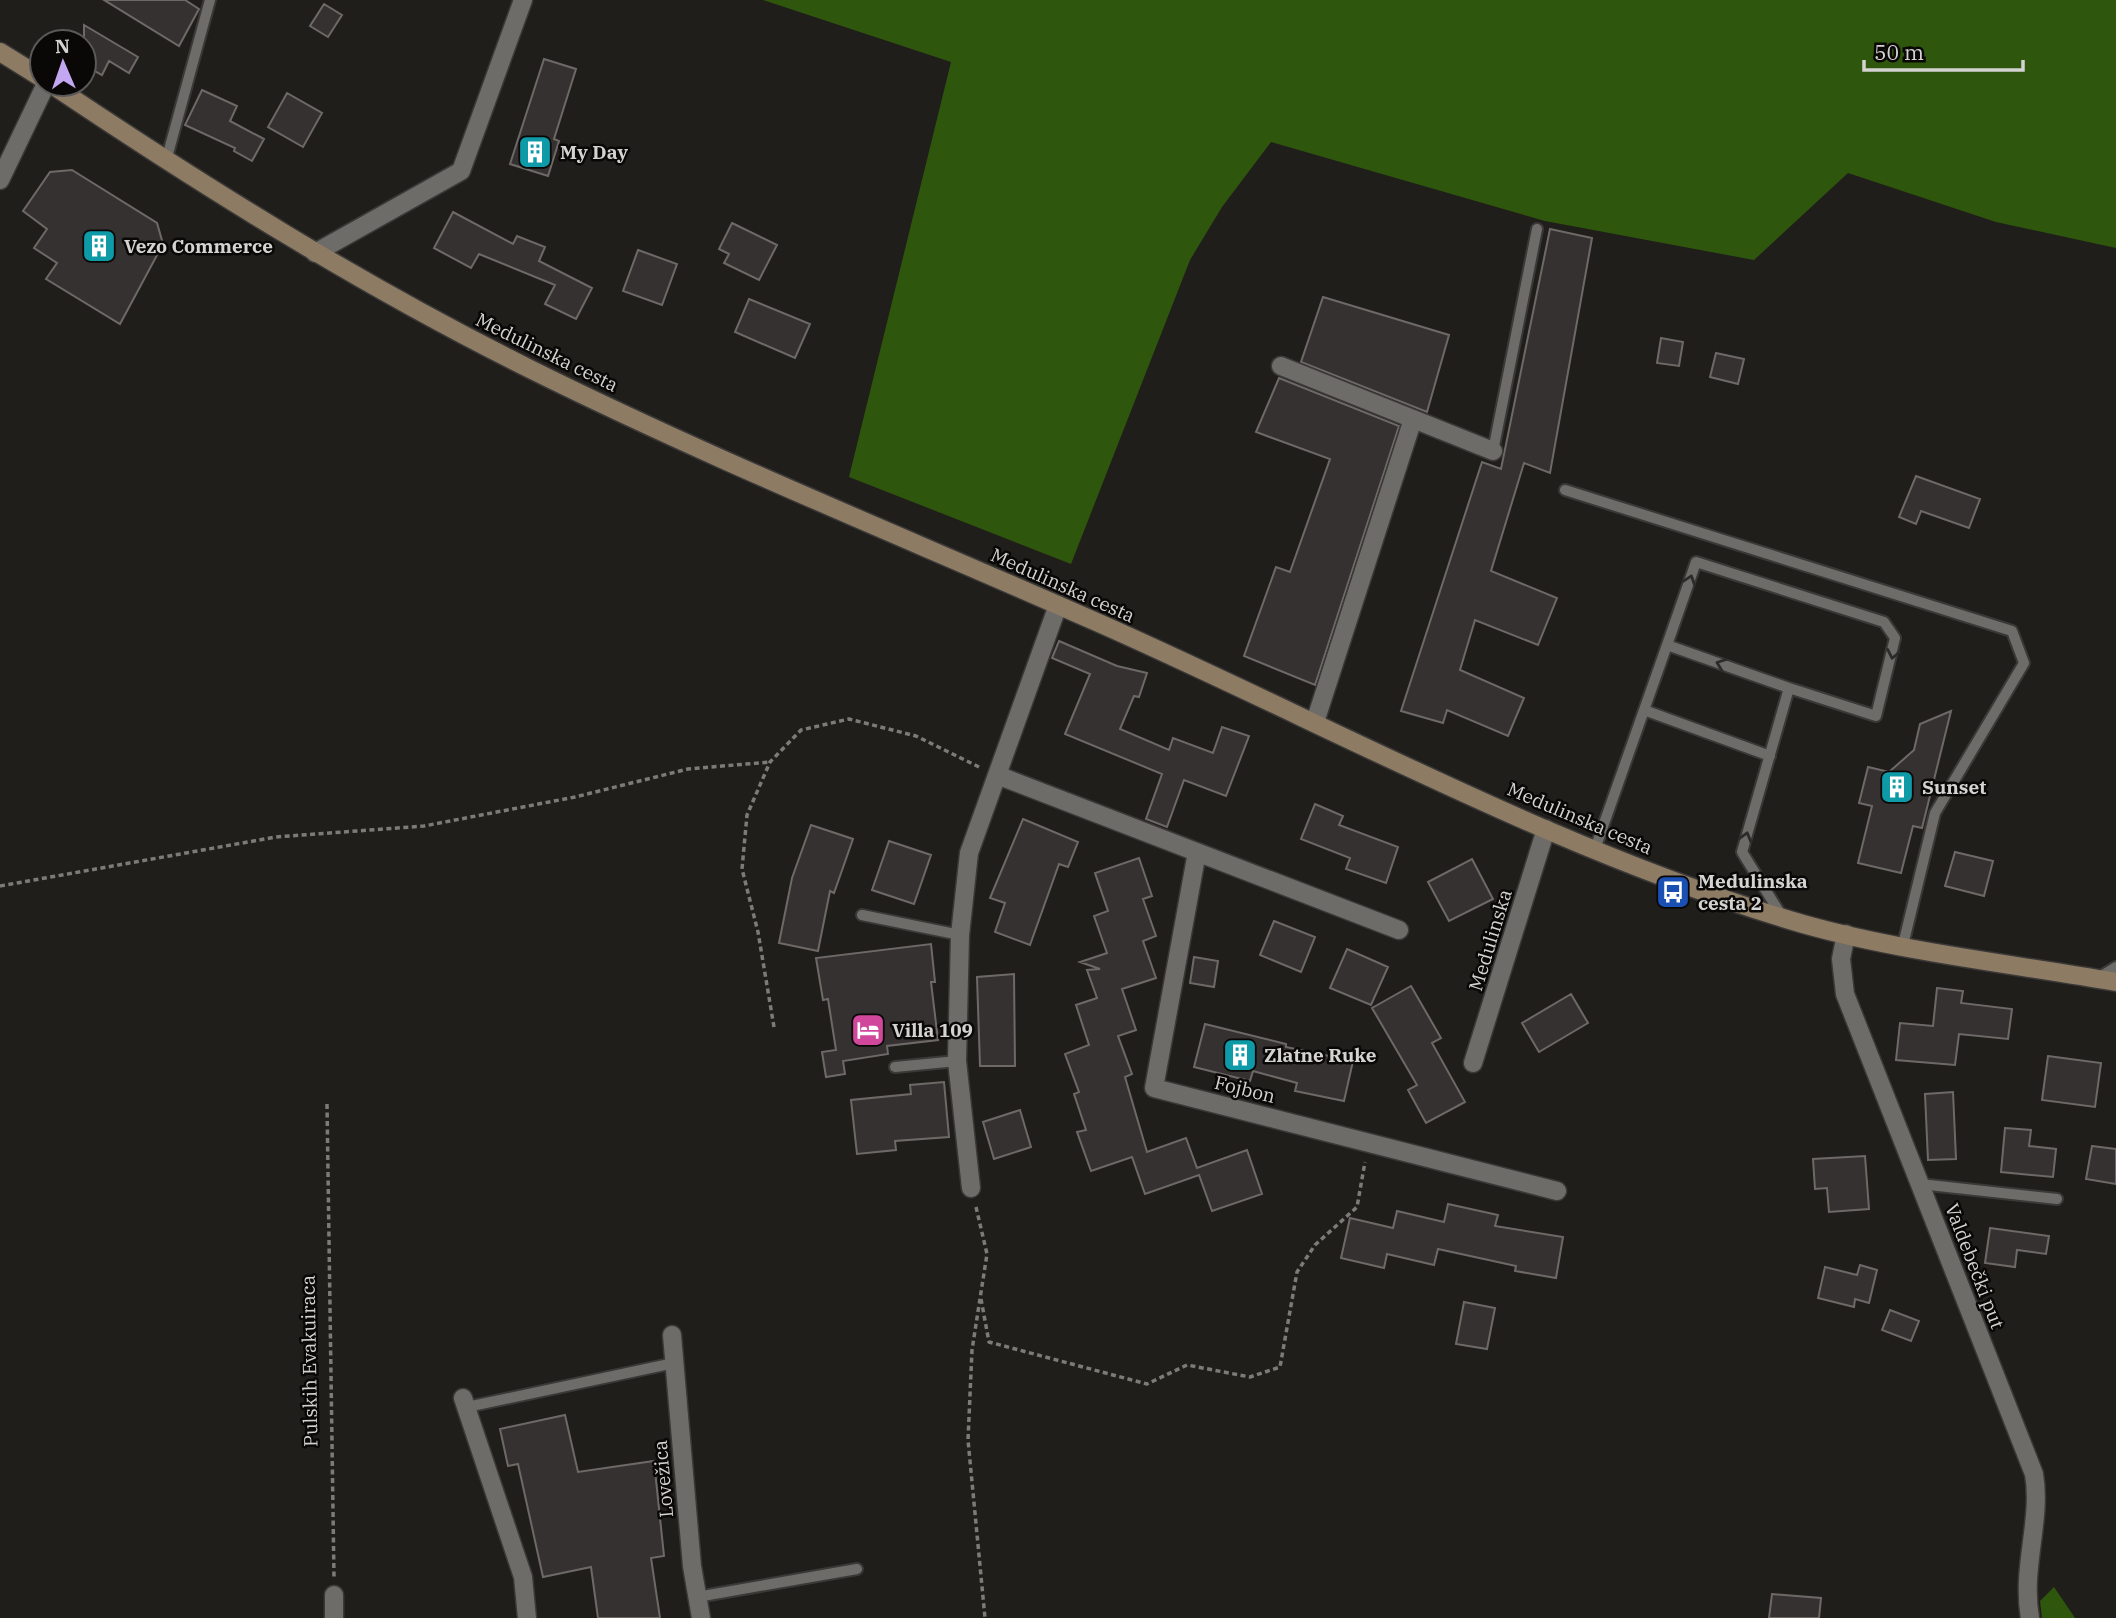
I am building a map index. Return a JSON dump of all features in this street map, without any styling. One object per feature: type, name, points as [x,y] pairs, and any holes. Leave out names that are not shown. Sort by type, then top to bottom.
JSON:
[{"type":"main road","points":[[0,52],[28,69]]},
{"type":"main road","name":"Medulinska cesta","points":[[70,98],[315,253],[437,320],[591,398],[1058,605],[1546,829],[1705,892],[1783,918],[1903,945],[2116,982]]},
{"type":"street","points":[[315,253],[461,171],[523,0]]},
{"type":"street","points":[[0,180],[42,98]]},
{"type":"street","points":[[1281,366],[1493,451]]},
{"type":"street","points":[[1315,722],[1413,419]]},
{"type":"street","points":[[971,1188],[957,1061],[960,935],[970,853],[1058,605]]},
{"type":"street","points":[[997,775],[1399,930]]},
{"type":"street","name":"Medulinska","points":[[1474,1063],[1546,829]]},
{"type":"street","name":"Fojbon","points":[[1197,852],[1154,1088],[1557,1191]]},
{"type":"street","name":"Valdebečki put","points":[[1846,934],[1841,959],[1845,994],[2034,1474],[2035,1498],[2027,1565],[2030,1618]]},
{"type":"street","name":"Lovežica","points":[[672,1335],[692,1566],[701,1618]]},
{"type":"street","points":[[465,1402],[523,1577],[527,1618]]},
{"type":"street","points":[[334,1595],[334,1618]]},
{"type":"lane","points":[[166,161],[210,0]]},
{"type":"lane","points":[[1493,451],[1537,229]]},
{"type":"lane","points":[[1564,490],[2012,631],[2024,663],[1935,813],[1903,945]]},
{"type":"lane","points":[[1595,849],[1696,562],[1884,622],[1895,638],[1894,655],[1876,716],[1667,645]]},
{"type":"lane","points":[[1783,918],[1742,852],[1789,688]]},
{"type":"lane","points":[[1644,710],[1770,756]]},
{"type":"lane","points":[[862,915],[960,935]]},
{"type":"lane","points":[[2097,979],[2116,967]]},
{"type":"lane","points":[[895,1067],[957,1061]]},
{"type":"lane","points":[[1920,1184],[2057,1199]]},
{"type":"lane","points":[[465,1402],[674,1363]]},
{"type":"lane","points":[[697,1597],[857,1569]]},
{"type":"path","points":[[774,1027],[758,932],[742,869],[747,815],[770,762],[801,730],[849,719],[916,736],[997,775]]},
{"type":"path","points":[[0,886],[276,837],[424,826],[575,797],[688,769],[770,762]]},
{"type":"path","name":"Pulskih Evakuiraca","points":[[327,1104],[334,1595]]},
{"type":"path","points":[[981,1298],[989,1342],[1147,1384],[1187,1365],[1250,1377],[1280,1367],[1297,1272],[1315,1245],[1357,1207],[1368,1142]]},
{"type":"path","points":[[971,1188],[987,1254],[972,1350],[968,1440],[985,1618]]},
{"type":"green space","points":[[763,0],[2116,0],[2116,248],[1996,222],[1848,173],[1754,260],[1545,221],[1271,142],[1222,207],[1190,260],[1071,564],[849,477],[951,62]]},
{"type":"green space","points":[[2054,1587],[2075,1618],[2042,1618],[2040,1601]]},
{"type":"building","points":[[104,0],[185,0],[199,9],[179,46]]},
{"type":"building","points":[[324,4],[342,15],[328,37],[310,26]]},
{"type":"building","points":[[98,33],[138,57],[129,73],[109,61],[102,75],[98,73]]},
{"type":"building","points":[[544,59],[576,69],[554,139],[559,141],[548,176],[510,164]]},
{"type":"building","points":[[202,90],[237,106],[230,121],[264,139],[252,161],[234,151],[235,148],[185,125]]},
{"type":"building","points":[[287,93],[322,113],[303,147],[268,127]]},
{"type":"building","name":"Vezo Commerce","points":[[72,170],[157,223],[163,244],[120,324],[46,279],[57,263],[34,248],[47,229],[23,211],[50,172]]},
{"type":"building","points":[[453,212],[513,244],[517,236],[545,247],[539,261],[592,288],[576,319],[545,304],[555,285],[479,254],[471,268],[434,248]]},
{"type":"building","points":[[732,223],[777,245],[759,280],[724,263],[729,254],[719,249]]},
{"type":"building","points":[[1550,229],[1592,238],[1550,473],[1524,463],[1491,571],[1557,598],[1538,645],[1475,620],[1460,670],[1524,698],[1508,736],[1447,710],[1443,723],[1401,711],[1482,462],[1501,469]]},
{"type":"building","points":[[638,250],[677,264],[662,305],[623,291]]},
{"type":"building","points":[[1323,297],[1449,335],[1427,412],[1301,362]]},
{"type":"building","points":[[749,299],[810,324],[795,358],[735,332]]},
{"type":"building","points":[[1661,338],[1683,342],[1679,366],[1657,363]]},
{"type":"building","points":[[1716,353],[1744,359],[1738,384],[1710,377]]},
{"type":"building","points":[[1279,378],[1399,426],[1315,685],[1244,656],[1276,567],[1290,572],[1330,459],[1256,432]]},
{"type":"building","points":[[1916,476],[1980,499],[1969,528],[1921,511],[1916,524],[1899,517]]},
{"type":"building","points":[[1059,641],[1117,666],[1147,673],[1139,697],[1134,696],[1120,729],[1169,750],[1173,738],[1213,753],[1222,727],[1249,736],[1226,796],[1184,780],[1167,827],[1146,819],[1162,774],[1065,734],[1090,674],[1052,658]]},
{"type":"building","name":"Sunset","points":[[1951,711],[1922,828],[1913,826],[1901,873],[1858,863],[1872,806],[1859,803],[1868,767],[1889,772],[1914,750],[1920,724]]},
{"type":"building","points":[[1315,804],[1343,816],[1339,825],[1398,847],[1386,883],[1346,869],[1350,858],[1301,839]]},
{"type":"building","points":[[1023,819],[1078,842],[1068,867],[1059,864],[1030,945],[995,932],[1005,903],[990,898]]},
{"type":"building","points":[[811,825],[853,839],[834,893],[830,891],[818,951],[779,943],[792,878]]},
{"type":"building","points":[[889,841],[931,855],[914,904],[872,890]]},
{"type":"building","points":[[1955,852],[1993,861],[1984,896],[1945,886]]},
{"type":"building","points":[[1139,858],[1152,896],[1143,899],[1156,936],[1143,941],[1156,978],[1122,989],[1136,1030],[1118,1036],[1132,1074],[1125,1077],[1147,1152],[1186,1138],[1197,1168],[1247,1150],[1262,1194],[1212,1211],[1199,1175],[1145,1194],[1132,1157],[1091,1171],[1077,1132],[1086,1130],[1074,1094],[1079,1092],[1065,1054],[1089,1045],[1076,1005],[1097,998],[1087,970],[1100,969],[1080,962],[1107,953],[1094,916],[1108,911],[1095,873]]},
{"type":"building","points":[[1472,859],[1493,899],[1449,921],[1428,882]]},
{"type":"building","points":[[1274,921],[1315,937],[1301,972],[1260,955]]},
{"type":"building","points":[[931,944],[935,982],[931,982],[938,1040],[887,1046],[888,1054],[843,1061],[845,1074],[826,1077],[822,1052],[836,1050],[828,999],[823,1000],[816,958]]},
{"type":"building","points":[[1347,949],[1388,967],[1371,1005],[1330,988]]},
{"type":"building","points":[[1194,957],[1218,961],[1214,987],[1190,983]]},
{"type":"building","points":[[1014,974],[1015,1066],[980,1066],[977,977]]},
{"type":"building","points":[[1411,986],[1441,1038],[1432,1043],[1465,1102],[1426,1123],[1408,1090],[1417,1085],[1372,1008]]},
{"type":"building","points":[[1937,988],[1963,991],[1961,1003],[2012,1009],[2008,1039],[1959,1034],[1955,1065],[1896,1060],[1900,1023],[1933,1026]]},
{"type":"building","points":[[1571,994],[1588,1023],[1539,1052],[1522,1023]]},
{"type":"building","points":[[1205,1024],[1286,1044],[1286,1047],[1353,1061],[1344,1101],[1295,1091],[1297,1083],[1253,1071],[1250,1081],[1194,1067]]},
{"type":"building","points":[[2048,1056],[2101,1063],[2095,1107],[2042,1100]]},
{"type":"building","points":[[944,1082],[949,1137],[895,1141],[896,1150],[857,1154],[851,1100],[911,1094],[910,1085]]},
{"type":"building","points":[[1953,1092],[1956,1159],[1928,1160],[1925,1094]]},
{"type":"building","points":[[1020,1110],[1031,1147],[994,1159],[983,1122]]},
{"type":"building","points":[[2005,1128],[2031,1130],[2029,1146],[2056,1149],[2053,1177],[2001,1172]]},
{"type":"building","points":[[2092,1146],[2116,1149],[2116,1184],[2086,1179]]},
{"type":"building","points":[[1865,1156],[1869,1209],[1829,1212],[1827,1188],[1815,1189],[1813,1159]]},
{"type":"building","points":[[1448,1204],[1498,1215],[1495,1226],[1563,1237],[1556,1278],[1515,1271],[1516,1266],[1438,1249],[1434,1265],[1387,1254],[1384,1268],[1341,1258],[1350,1218],[1393,1228],[1397,1211],[1444,1222]]},
{"type":"building","points":[[1990,1228],[2049,1236],[2046,1254],[2017,1250],[2015,1267],[1985,1263]]},
{"type":"building","points":[[1860,1265],[1877,1270],[1869,1303],[1855,1299],[1854,1307],[1818,1298],[1825,1267],[1857,1275]]},
{"type":"building","points":[[1464,1302],[1495,1308],[1487,1349],[1456,1344]]},
{"type":"building","points":[[1890,1310],[1919,1321],[1911,1341],[1882,1330]]},
{"type":"building","points":[[565,1415],[578,1472],[654,1461],[664,1556],[651,1558],[660,1618],[598,1618],[591,1567],[543,1577],[518,1464],[508,1466],[500,1429]]},
{"type":"building","points":[[1772,1594],[1821,1598],[1819,1618],[1769,1618]]},
{"type":"place","name":"My Day","points":[[535,152]]},
{"type":"place","name":"Vezo Commerce","points":[[99,246]]},
{"type":"place","name":"Sunset","points":[[1897,787]]},
{"type":"place","name":"Medulinska cesta 2","points":[[1673,892]]},
{"type":"place","name":"Villa 109","points":[[868,1030]]},
{"type":"place","name":"Zlatne Ruke","points":[[1240,1055]]}]
